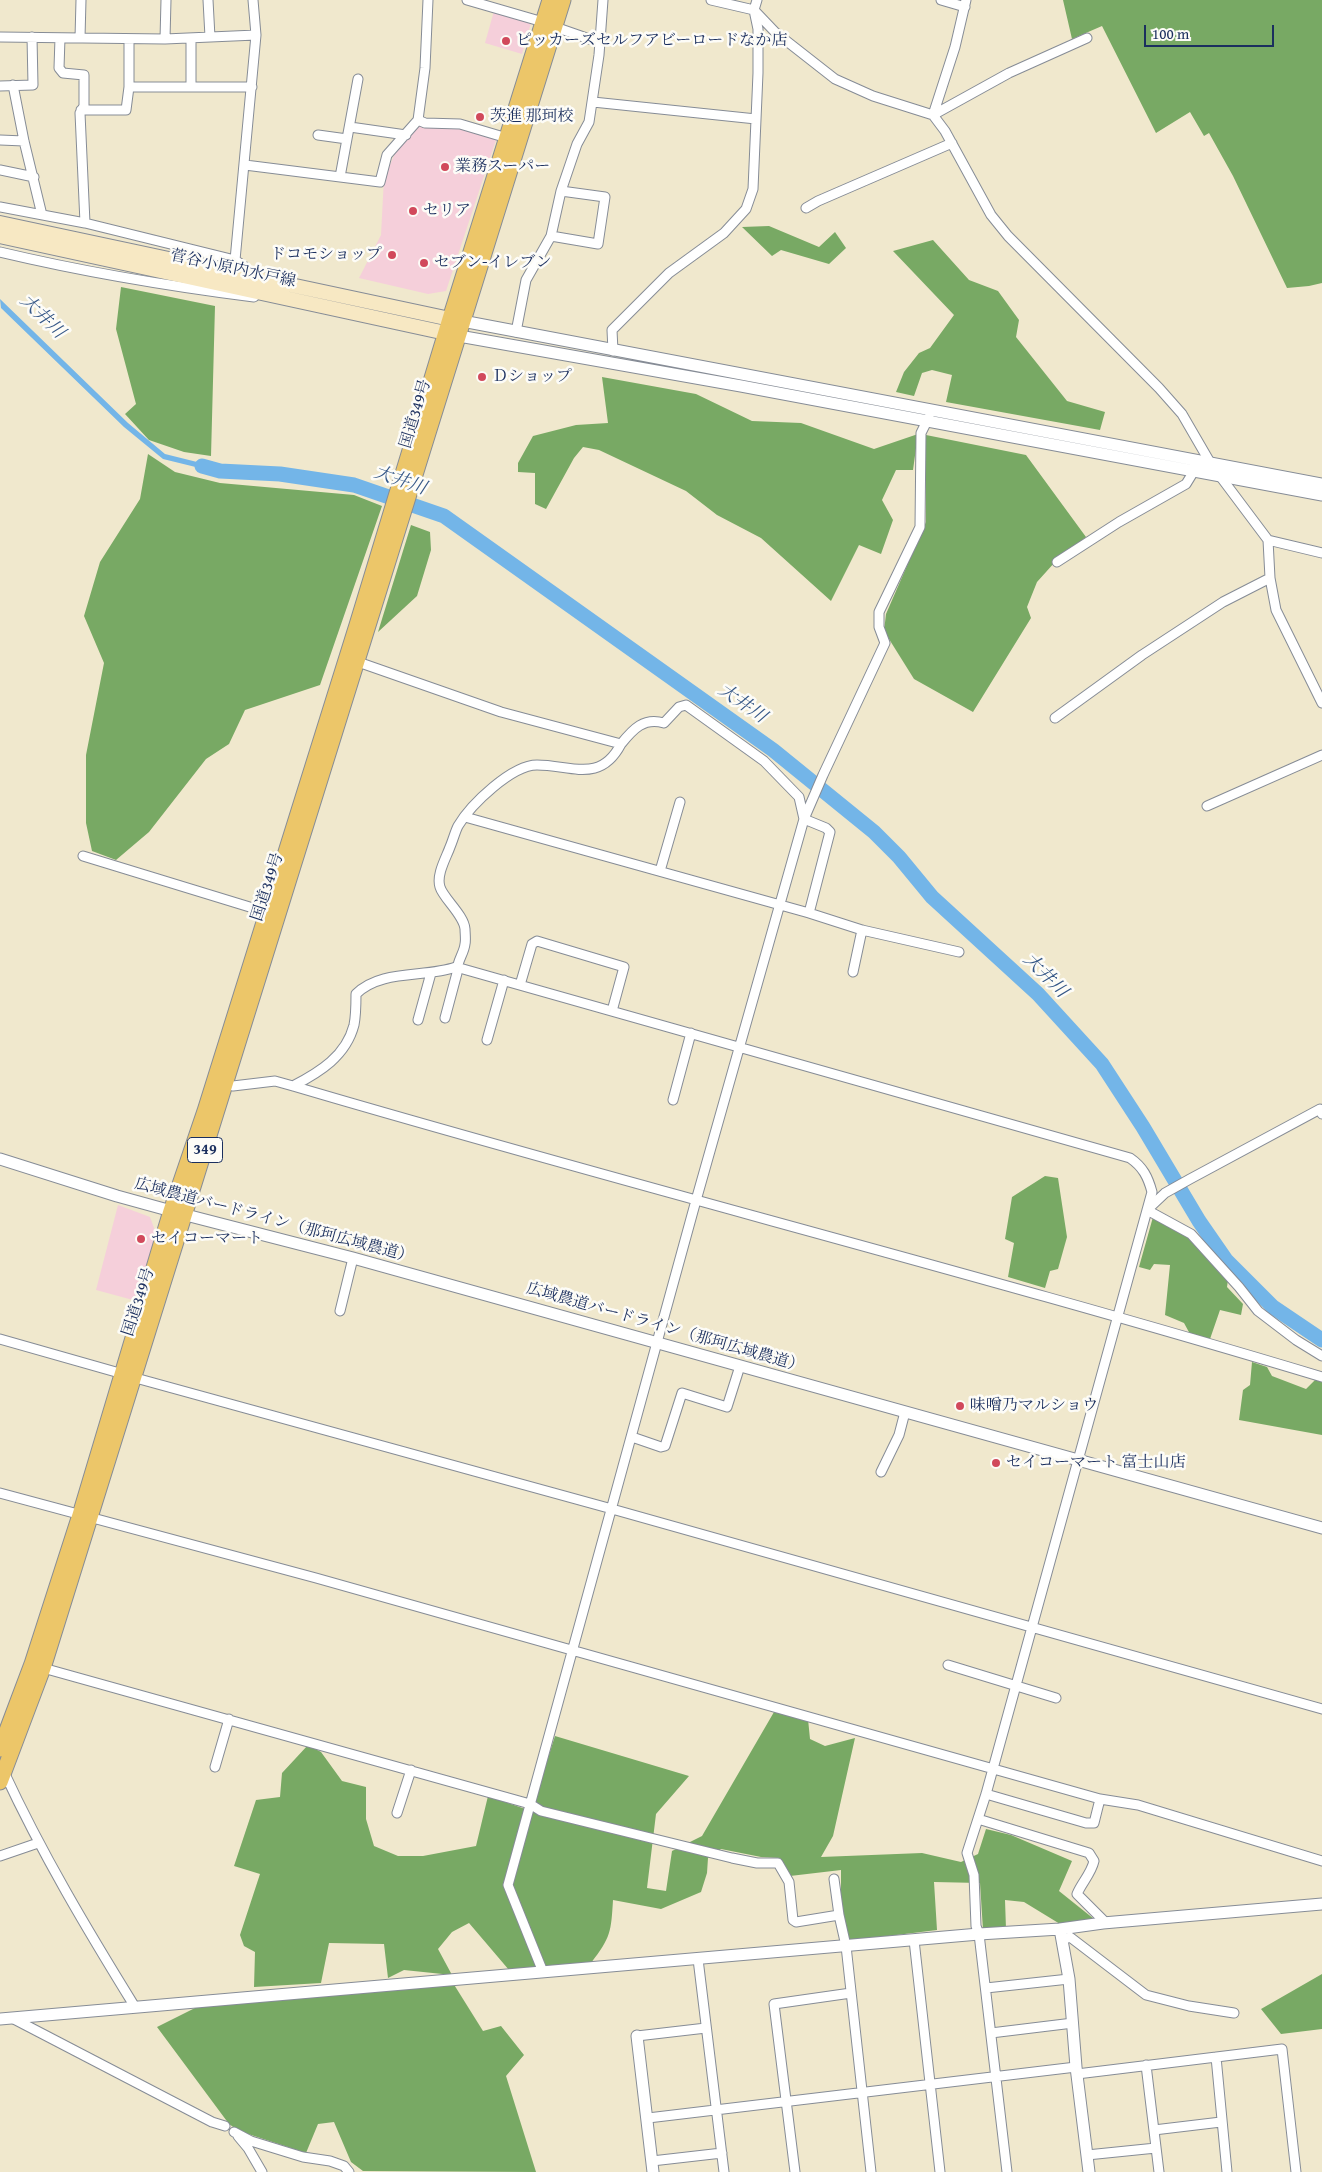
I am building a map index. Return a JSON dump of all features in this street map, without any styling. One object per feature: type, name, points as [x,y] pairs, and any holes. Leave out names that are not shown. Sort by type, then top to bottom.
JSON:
[{"type":"highway","name":"国道349号","points":[[220,1082],[266,912],[397,513],[549,24],[550,0]]},
{"type":"highway","name":"国道349号","points":[[454,327],[507,138],[549,24],[563,0]]},
{"type":"highway","name":"国道349号","points":[[1,1772],[43,1668],[85,1516],[178,1213],[358,662],[397,513]]},
{"type":"highway","name":"国道349号","points":[[0,1749],[85,1516]]},
{"type":"main road","name":"菅谷小原内水戸線","points":[[0,223],[248,276],[454,327]]},
{"type":"main road","name":"菅谷小原内水戸線","points":[[0,236],[286,298],[454,327]]},
{"type":"street","points":[[80,0],[80,38]]},
{"type":"street","points":[[165,39],[166,0]]},
{"type":"street","points":[[208,0],[210,37]]},
{"type":"street","points":[[235,260],[246,165],[256,35],[253,0]]},
{"type":"street","points":[[246,165],[380,182],[387,155],[418,120],[425,68],[428,0]]},
{"type":"street","points":[[467,0],[549,24],[598,42]]},
{"type":"street","points":[[516,332],[526,280],[551,236],[561,191],[577,144],[589,122],[603,0]]},
{"type":"street","points":[[711,0],[754,10],[775,32],[835,79],[873,96],[933,115],[952,143],[991,215],[1008,236],[1159,388],[1182,414],[1211,464],[1268,540],[1270,578],[1276,610],[1322,702]]},
{"type":"street","points":[[613,351],[612,330],[668,273],[724,233],[746,209],[753,189],[758,29],[754,10],[757,0]]},
{"type":"street","points":[[933,115],[965,4],[941,0]]},
{"type":"street","points":[[0,37],[165,39],[256,35]]},
{"type":"street","points":[[0,86],[33,85],[32,38]]},
{"type":"street","points":[[60,38],[59,68],[64,73],[84,75],[84,106],[80,113],[85,223]]},
{"type":"street","points":[[190,38],[191,87]]},
{"type":"street","points":[[933,115],[1009,73],[1087,38]]},
{"type":"street","points":[[81,110],[126,110],[129,87],[129,39]]},
{"type":"street","points":[[340,177],[358,79]]},
{"type":"street","points":[[13,85],[42,215]]},
{"type":"street","points":[[129,87],[252,87]]},
{"type":"street","points":[[592,102],[756,119]]},
{"type":"street","points":[[418,120],[425,123],[460,124],[507,138]]},
{"type":"street","points":[[350,127],[406,134]]},
{"type":"street","points":[[318,135],[347,139]]},
{"type":"street","points":[[0,140],[24,141]]},
{"type":"street","points":[[806,208],[818,200],[952,143]]},
{"type":"street","points":[[0,170],[34,177]]},
{"type":"street","points":[[551,236],[598,244],[605,198],[561,191]]},
{"type":"street","points":[[0,207],[85,223],[235,260],[244,266],[248,276]]},
{"type":"street","points":[[0,252],[57,266],[146,283],[264,299],[286,298]]},
{"type":"street","points":[[454,327],[516,332],[1194,471],[1322,495]]},
{"type":"street","points":[[454,327],[741,386],[930,416],[1322,484]]},
{"type":"street","points":[[543,1972],[508,1885],[696,1201],[804,819],[823,774],[885,643],[879,627],[879,612],[920,527],[921,433],[930,416]]},
{"type":"street","points":[[1056,562],[1119,522],[1186,484],[1194,471]]},
{"type":"street","points":[[1268,540],[1322,553]]},
{"type":"street","points":[[1055,718],[1142,655],[1223,602],[1270,578]]},
{"type":"street","points":[[358,662],[501,712],[621,744]]},
{"type":"street","points":[[445,1018],[457,973],[456,967],[465,944],[465,926],[439,887],[441,870],[458,826],[464,817],[500,780],[512,772],[536,765],[578,771],[592,770],[616,753],[621,744],[643,723],[654,720],[664,723],[679,706],[686,705],[764,761],[799,797],[804,819]]},
{"type":"street","points":[[1207,806],[1322,755]]},
{"type":"street","points":[[660,871],[680,802]]},
{"type":"street","points":[[464,817],[809,913],[862,930],[959,952]]},
{"type":"street","points":[[804,819],[826,828],[830,832],[809,913]]},
{"type":"street","points":[[83,856],[266,912]]},
{"type":"street","points":[[853,972],[862,930]]},
{"type":"street","points":[[520,985],[532,944],[537,941],[624,967],[612,1011]]},
{"type":"street","points":[[293,1086],[333,1062],[351,1036],[355,1023],[356,994],[365,985],[386,978],[431,973],[456,967],[1130,1158],[1140,1165],[1149,1180],[1152,1192],[993,1769],[967,1853],[974,1876],[976,1926],[979,1934],[986,1988],[1007,2172]]},
{"type":"street","points":[[418,1020],[431,973]]},
{"type":"street","points":[[487,1040],[504,980]]},
{"type":"street","points":[[673,1100],[691,1033]]},
{"type":"street","points":[[220,1082],[233,1086],[275,1081],[696,1201],[1118,1316],[1322,1377]]},
{"type":"street","points":[[1147,1210],[1165,1193],[1190,1179],[1320,1109],[1322,1114]]},
{"type":"street","name":"広域農道バードライン（那珂広域農道）","points":[[0,1159],[178,1213],[353,1258],[1322,1528]]},
{"type":"street","points":[[1147,1210],[1191,1234],[1258,1311],[1296,1340],[1322,1356]]},
{"type":"street","points":[[340,1311],[353,1258]]},
{"type":"street","points":[[0,1339],[1322,1709]]},
{"type":"street","points":[[632,1437],[661,1447],[665,1446],[682,1394],[727,1407],[740,1366]]},
{"type":"street","points":[[881,1472],[900,1435],[905,1412]]},
{"type":"street","points":[[0,1493],[573,1650],[1100,1799],[1138,1805],[1322,1861]]},
{"type":"street","points":[[948,1665],[1015,1685],[1021,1689],[1056,1698]]},
{"type":"street","points":[[43,1668],[229,1718],[530,1804],[541,1811],[757,1864],[778,1864],[789,1882],[793,1920],[796,1922],[839,1915]]},
{"type":"street","points":[[216,1767],[229,1718]]},
{"type":"street","points":[[397,1813],[411,1770]]},
{"type":"street","points":[[1,1772],[38,1843],[135,2008]]},
{"type":"street","points":[[986,1794],[1086,1824],[1094,1823],[1100,1799]]},
{"type":"street","points":[[978,1819],[1089,1853],[1094,1861],[1092,1872],[1081,1884],[1077,1894],[1103,1920],[1103,1923]]},
{"type":"street","points":[[0,1856],[38,1843]]},
{"type":"street","points":[[834,1878],[839,1915],[846,1946],[871,2172]]},
{"type":"street","points":[[1061,1935],[1103,1923],[1322,1904]]},
{"type":"street","points":[[0,2019],[979,1934],[1061,1935],[1070,1937],[1146,1995],[1189,2006],[1234,2013]]},
{"type":"street","points":[[1061,1935],[1069,1979],[1089,2172]]},
{"type":"street","points":[[914,1940],[940,2172]]},
{"type":"street","points":[[698,1958],[724,2172]]},
{"type":"street","points":[[986,1988],[1069,1979]]},
{"type":"street","points":[[795,2172],[774,2004],[851,1993]]},
{"type":"street","points":[[12,2018],[212,2122],[225,2126]]},
{"type":"street","points":[[991,2033],[1073,2024]]},
{"type":"street","points":[[706,2028],[637,2036],[653,2166],[722,2154]]},
{"type":"street","points":[[648,2118],[996,2076],[1146,2065],[1282,2049],[1296,2172]]},
{"type":"street","points":[[1216,2057],[1227,2172]]},
{"type":"street","points":[[1146,2065],[1159,2172]]},
{"type":"street","points":[[1154,2130],[1221,2122]]},
{"type":"street","points":[[262,2172],[248,2148],[234,2132],[251,2141],[303,2157],[330,2161],[344,2166],[348,2172]]},
{"type":"street","points":[[1087,2156],[1156,2148]]},
{"type":"shaded area","points":[[494,11],[531,23],[522,54],[485,43]]},
{"type":"shaded area","points":[[415,125],[461,126],[497,137],[446,291],[428,294],[359,278],[381,235],[384,178],[397,149]]},
{"type":"shaded area","points":[[118,1205],[150,1217],[157,1236],[142,1286],[133,1300],[96,1290]]},
{"type":"green space","points":[[1063,0],[1322,0],[1322,283],[1287,288],[1233,176],[1209,133],[1204,136],[1190,112],[1156,133],[1102,26],[1072,39]]},
{"type":"green space","points":[[769,226],[819,247],[835,232],[846,248],[829,264],[781,250],[772,256],[742,227]]},
{"type":"green space","points":[[933,240],[969,280],[998,291],[1019,320],[1016,337],[1067,401],[1105,412],[1100,430],[946,402],[952,375],[932,370],[922,373],[914,396],[896,392],[904,372],[919,353],[930,348],[954,315],[893,251]]},
{"type":"green space","points":[[121,287],[215,306],[211,456],[184,452],[149,440],[125,414],[136,404],[116,329]]},
{"type":"green space","points":[[602,377],[696,394],[752,421],[801,423],[874,449],[918,434],[913,470],[896,470],[882,500],[893,520],[881,554],[859,545],[831,601],[761,538],[717,515],[686,491],[599,450],[583,447],[574,458],[546,509],[535,504],[535,473],[518,472],[518,463],[533,436],[576,425],[608,423]]},
{"type":"green space","points":[[926,435],[1026,455],[1086,537],[1055,562],[1037,582],[1027,607],[1031,618],[973,712],[914,679],[884,631],[886,614],[926,522]]},
{"type":"green space","points":[[148,454],[175,472],[220,483],[354,495],[382,506],[320,685],[245,710],[229,744],[206,759],[149,832],[116,860],[92,851],[86,823],[86,755],[104,663],[84,616],[100,562],[140,499]]},
{"type":"green space","points":[[411,525],[430,532],[431,550],[417,596],[378,632]]},
{"type":"green space","points":[[1045,1176],[1058,1178],[1067,1237],[1058,1269],[1050,1271],[1045,1288],[1008,1277],[1014,1243],[1005,1239],[1012,1197]]},
{"type":"green space","points":[[1153,1217],[1188,1236],[1228,1280],[1227,1287],[1243,1304],[1241,1315],[1220,1310],[1210,1339],[1190,1334],[1184,1323],[1165,1315],[1170,1265],[1154,1264],[1150,1270],[1139,1267]]},
{"type":"green space","points":[[1252,1362],[1267,1367],[1272,1376],[1306,1389],[1315,1380],[1322,1379],[1322,1435],[1239,1420],[1243,1390],[1250,1385]]},
{"type":"green space","points":[[774,1712],[808,1719],[810,1739],[825,1746],[855,1738],[833,1836],[821,1857],[922,1853],[961,1862],[978,1854],[986,1829],[1011,1835],[1072,1861],[1059,1891],[1094,1919],[1060,1924],[1024,1902],[1005,1900],[1006,1929],[983,1930],[980,1883],[934,1882],[937,1930],[848,1941],[841,1908],[841,1870],[790,1876],[780,1858],[761,1857],[721,1849],[708,1858],[707,1873],[701,1892],[661,1909],[613,1900],[609,1934],[603,1947],[591,1963],[509,1970],[469,1923],[452,1932],[438,1949],[452,1975],[404,1970],[388,1978],[384,1944],[329,1943],[321,1983],[254,1987],[255,1952],[244,1946],[240,1935],[260,1874],[234,1866],[256,1800],[280,1797],[282,1773],[308,1745],[321,1752],[342,1781],[366,1787],[366,1819],[374,1846],[398,1856],[423,1856],[476,1846],[488,1796],[531,1811],[555,1736],[689,1776],[656,1814],[647,1888],[666,1891],[672,1851],[702,1836]]},
{"type":"green space","points":[[1322,1974],[1322,2029],[1281,2034],[1261,2009]]},
{"type":"green space","points":[[453,1983],[483,2031],[501,2026],[524,2055],[506,2076],[536,2172],[363,2171],[351,2162],[334,2122],[318,2124],[306,2153],[239,2131],[229,2124],[157,2027],[201,2005]]},
{"type":"water","points":[[0,299],[128,423],[165,454],[221,468],[220,473],[163,459],[124,427],[1,308]]},
{"type":"waterway","name":"大井川","points":[[202,466],[220,471],[280,474],[354,485],[444,516],[773,750],[874,832],[899,857],[932,897],[1038,994],[1102,1064],[1143,1127],[1199,1221],[1226,1260],[1273,1307],[1322,1340]]},
{"type":"place","name":"ピッカーズセルフアビーロードなか店","points":[[506,41]]},
{"type":"place","name":"茨進 那珂校","points":[[480,117]]},
{"type":"place","name":"業務スーパー","points":[[445,167]]},
{"type":"place","name":"セリア","points":[[413,211]]},
{"type":"place","name":"ドコモショップ","points":[[392,255]]},
{"type":"place","name":"セブン-イレブン","points":[[424,263]]},
{"type":"place","name":"Ｄショップ","points":[[482,377]]},
{"type":"place","name":"セイコーマート","points":[[141,1239]]},
{"type":"place","name":"味噌乃マルショウ","points":[[960,1406]]},
{"type":"place","name":"セイコーマート 富士山店","points":[[996,1463]]}]
